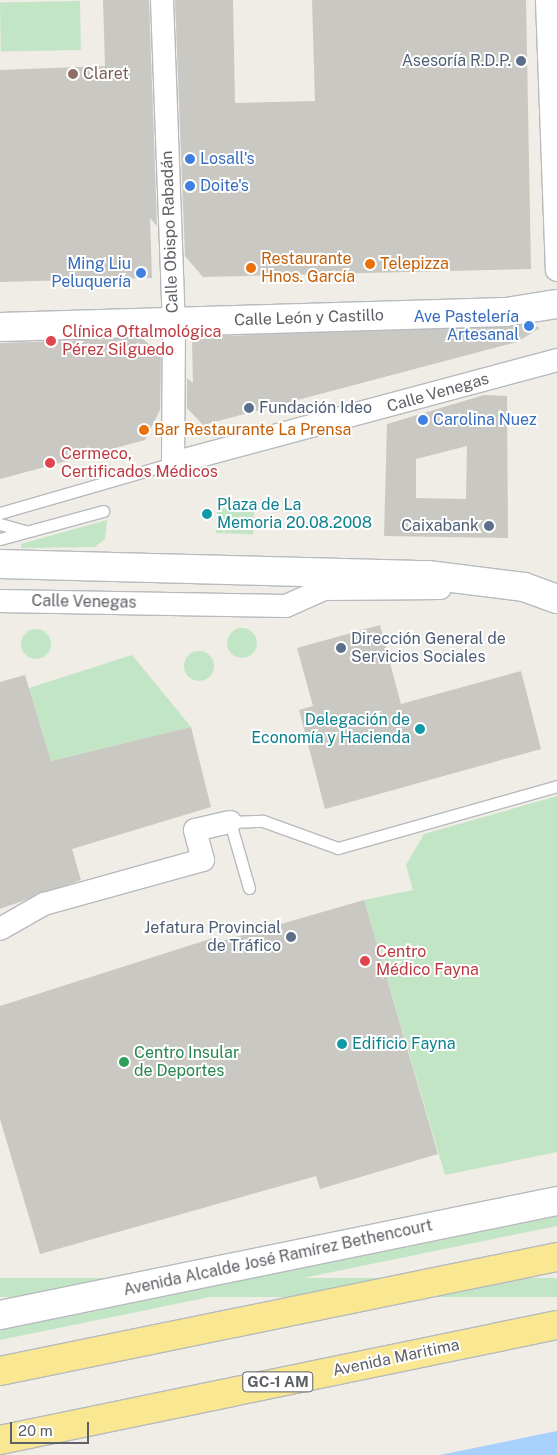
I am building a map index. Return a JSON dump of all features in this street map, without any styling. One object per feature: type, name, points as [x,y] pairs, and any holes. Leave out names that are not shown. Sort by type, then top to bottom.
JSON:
[{"type":"highway","points":[[0,1371],[557,1257]]},
{"type":"highway","name":"Avenida Maritima","points":[[0,1440],[557,1325]]},
{"type":"street","name":"Calle Obispo Rabadán","points":[[162,0],[174,323],[173,463]]},
{"type":"street","points":[[547,0],[557,270]]},
{"type":"street","name":"Calle León y Castillo","points":[[0,327],[506,312],[557,304]]},
{"type":"street","name":"Calle Venegas","points":[[173,463],[557,360]]},
{"type":"street","name":"Calle Venegas","points":[[0,564],[428,575],[524,587],[557,599]]},
{"type":"street","name":"Calle Venegas","points":[[0,601],[286,606],[324,589],[524,587]]},
{"type":"street","points":[[0,929],[44,904],[203,860],[195,830],[230,822]]},
{"type":"street","name":"Avenida Alcalde José Ramírez Bethencourt","points":[[0,1315],[557,1201]]},
{"type":"lane","name":"Calle Venegas","points":[[0,513],[173,463]]},
{"type":"lane","points":[[0,539],[103,510]]},
{"type":"lane","points":[[0,524],[24,531]]},
{"type":"lane","points":[[249,888],[230,822],[263,821],[338,848],[557,786]]},
{"type":"green space","points":[[80,1],[81,50],[1,51],[0,2]]},
{"type":"green space","points":[[217,508],[254,509],[253,534],[216,533]]},
{"type":"green space","points":[[107,520],[105,539],[95,547],[21,548],[21,544]]},
{"type":"green space","points":[[242,628],[248,629],[256,637],[256,649],[248,657],[242,658],[236,657],[228,649],[227,643],[228,637],[236,629]]},
{"type":"green space","points":[[36,629],[42,630],[50,638],[50,650],[42,658],[36,659],[30,658],[22,650],[21,644],[22,638],[30,630]]},
{"type":"green space","points":[[199,651],[205,652],[213,660],[213,672],[205,680],[199,681],[193,680],[185,672],[184,666],[185,660],[193,652]]},
{"type":"green space","points":[[132,655],[191,727],[51,761],[29,688]]},
{"type":"green space","points":[[557,796],[557,1152],[445,1175],[364,900],[413,890],[406,865],[424,834]]},
{"type":"green space","points":[[557,1213],[557,1226],[0,1340],[0,1329]]},
{"type":"green space","points":[[0,1278],[557,1278],[557,1297],[0,1297]]},
{"type":"water","points":[[557,1431],[557,1455],[440,1455]]},
{"type":"building","points":[[103,0],[149,0],[157,226],[150,218],[152,278],[0,282],[0,70],[105,66]]},
{"type":"building","points":[[175,0],[233,0],[235,103],[315,101],[312,0],[526,0],[531,269],[203,277],[185,256]]},
{"type":"building","points":[[530,324],[540,328],[517,342],[203,425],[187,408],[187,378],[193,383],[192,343],[198,337]]},
{"type":"building","points":[[142,338],[161,355],[160,410],[145,440],[0,479],[0,343]]},
{"type":"building","points":[[484,395],[507,396],[508,538],[384,536],[387,424]],"holes":[[[467,446],[466,499],[416,498],[416,459]]]},
{"type":"building","name":"Delegación de Economía y Hacienda","points":[[380,625],[401,704],[521,671],[541,749],[325,809],[299,710],[313,706],[297,648]]},
{"type":"building","points":[[25,675],[51,761],[191,727],[211,807],[72,849],[81,880],[0,909],[0,682]]},
{"type":"building","name":"Centro Insular de Deportes","points":[[364,900],[438,1154],[320,1189],[316,1176],[40,1254],[0,1119],[0,1006],[213,938],[215,943]]},
{"type":"place","name":"Asesoría R.D.P.","points":[[521,61]]},
{"type":"place","name":"Claret","points":[[73,74]]},
{"type":"place","name":"Losall's","points":[[190,159]]},
{"type":"place","name":"Doite's","points":[[190,186]]},
{"type":"place","name":"Telepizza","points":[[370,264]]},
{"type":"place","name":"Restaurante Hnos. García","points":[[251,268]]},
{"type":"place","name":"Ming Liu Peluquería","points":[[141,273]]},
{"type":"place","name":"Ave Pastelería Artesanal","points":[[529,326]]},
{"type":"place","name":"Clínica Oftalmológica Pérez Silguedo","points":[[51,341]]},
{"type":"place","name":"Fundación Ideo","points":[[249,408]]},
{"type":"place","name":"Carolina Nuez","points":[[423,420]]},
{"type":"place","name":"Bar Restaurante La Prensa","points":[[144,430]]},
{"type":"place","name":"Cermeco, Certificados Médicos","points":[[50,463]]},
{"type":"place","name":"Plaza de La Memoria 20.08.2008","points":[[207,514]]},
{"type":"place","name":"Caixabank","points":[[489,526]]},
{"type":"place","name":"Dirección General de Servicios Sociales","points":[[341,648]]},
{"type":"place","name":"Delegación de Economía y Hacienda","points":[[420,729]]},
{"type":"place","name":"Jefatura Provincial de Tráfico","points":[[291,937]]},
{"type":"place","name":"Centro Médico Fayna","points":[[365,961]]},
{"type":"place","name":"Edificio Fayna","points":[[342,1044]]},
{"type":"place","name":"Centro Insular de Deportes","points":[[124,1062]]}]
